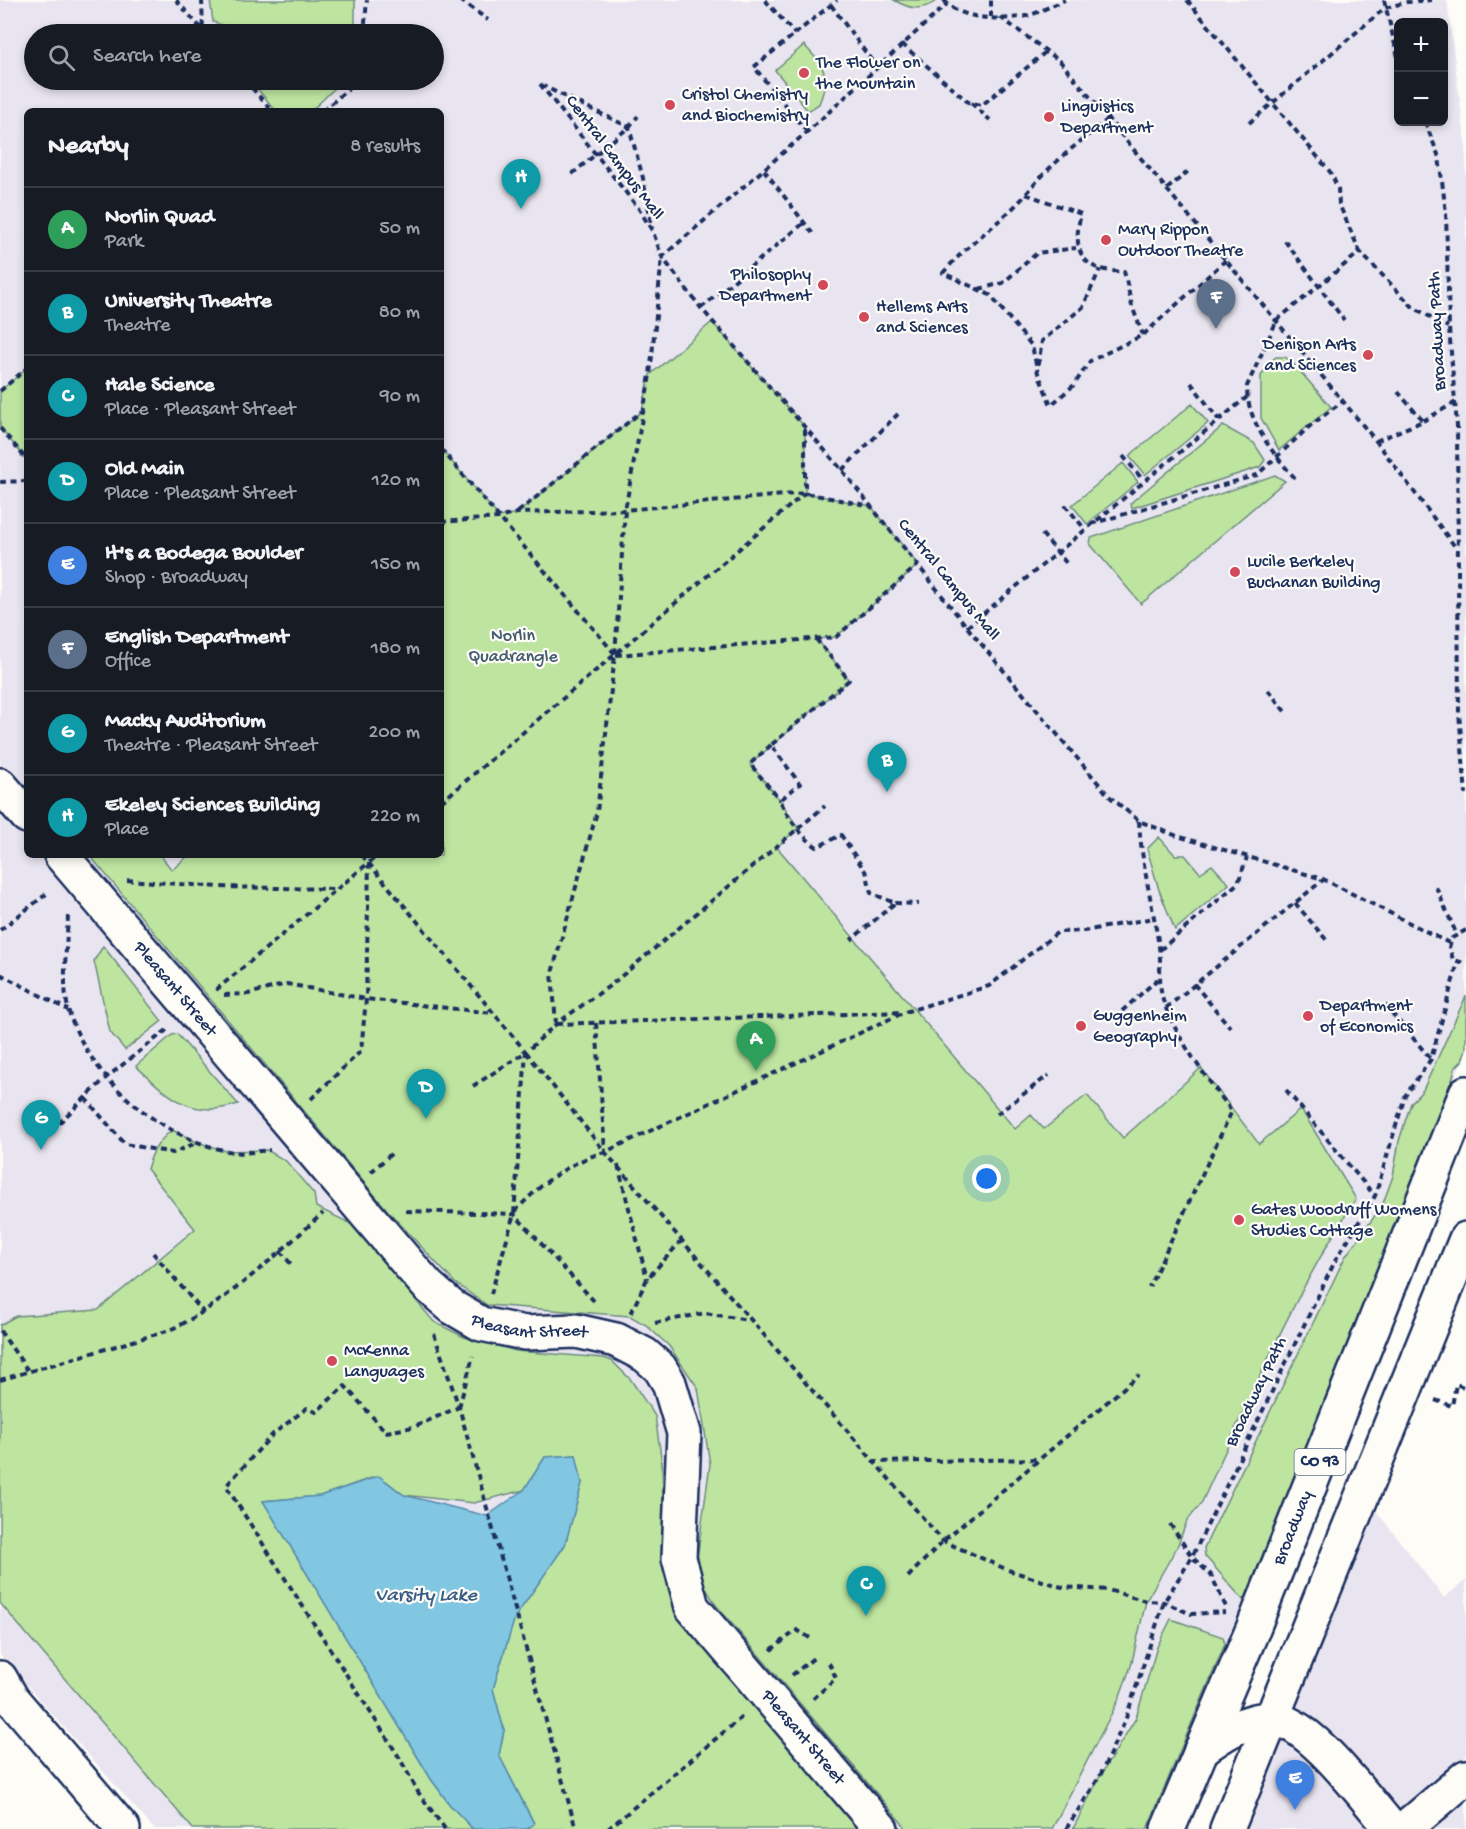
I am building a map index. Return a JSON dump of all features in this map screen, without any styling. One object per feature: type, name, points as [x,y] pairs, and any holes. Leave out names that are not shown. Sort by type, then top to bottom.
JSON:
[{"type":"street","points":[[0,785],[24,813]]},
{"type":"street","name":"Pleasant Street","points":[[68,863],[414,1269],[452,1306],[481,1324],[525,1333],[576,1331],[616,1340],[645,1355],[660,1368],[669,1383],[684,1433],[679,1558],[692,1608],[881,1829]]},
{"type":"street","name":"Broadway","points":[[1168,1829],[1252,1631],[1466,1093]]},
{"type":"street","name":"CO 93","points":[[1227,1829],[1466,1239]]},
{"type":"street","points":[[4,1689],[123,1829]]},
{"type":"street","points":[[1201,1750],[1226,1732],[1272,1719],[1295,1727],[1326,1752],[1392,1829]]},
{"type":"street","points":[[1405,1829],[1466,1777]]},
{"type":"path","points":[[176,0],[196,24]]},
{"type":"path","points":[[202,0],[203,24]]},
{"type":"path","points":[[365,24],[367,0]]},
{"type":"path","points":[[460,0],[488,20]]},
{"type":"path","points":[[765,0],[795,34]]},
{"type":"path","points":[[807,132],[754,67],[837,0]]},
{"type":"path","points":[[990,16],[991,0]]},
{"type":"path","points":[[556,1024],[552,973],[597,812],[615,655],[625,510],[650,375],[662,257],[807,132],[946,2],[963,13],[1000,18],[1028,15],[1065,0]]},
{"type":"path","points":[[1187,0],[1331,173],[1338,189],[1339,204],[1360,252],[1413,308],[1449,328]]},
{"type":"path","points":[[1384,0],[1394,42]]},
{"type":"path","points":[[1249,123],[1385,8],[1407,2],[1432,0]]},
{"type":"path","points":[[831,5],[877,68]]},
{"type":"path","points":[[1000,18],[1048,50],[1109,118],[1376,441],[1456,548]]},
{"type":"path","points":[[902,44],[990,120]]},
{"type":"path","points":[[971,103],[982,105],[1048,50]]},
{"type":"path","name":"Central Campus Mall","points":[[629,127],[540,84],[595,156],[639,208],[653,232],[662,257],[701,308],[842,470],[967,627],[1109,796],[1139,820],[1177,836],[1323,879],[1449,943]]},
{"type":"path","points":[[254,90],[269,108]]},
{"type":"path","points":[[326,108],[347,90]]},
{"type":"path","points":[[572,174],[629,127],[638,116]]},
{"type":"path","points":[[1109,118],[1042,176],[972,246],[960,252],[943,273],[990,295],[1032,346],[1037,369],[1051,405],[1074,385],[1090,361],[1143,334],[1227,259]]},
{"type":"path","name":"Broadway Path","points":[[1427,126],[1439,157],[1444,191],[1449,328],[1456,402],[1459,713],[1466,794]]},
{"type":"path","points":[[629,127],[643,178],[653,232]]},
{"type":"path","points":[[1167,189],[1191,169]]},
{"type":"path","points":[[764,170],[813,234]]},
{"type":"path","points":[[1026,194],[1081,214],[1076,232],[1076,248],[1088,262],[1103,272],[1124,271],[1132,306],[1143,334]]},
{"type":"path","points":[[701,308],[804,223]]},
{"type":"path","points":[[1285,241],[1344,320]]},
{"type":"path","points":[[978,289],[1003,284],[1037,253],[1076,248]]},
{"type":"path","points":[[1295,478],[1276,457],[1255,420],[1247,397],[1247,386],[1277,320],[1360,252]]},
{"type":"path","points":[[1037,369],[1042,341],[1083,307],[1100,269]]},
{"type":"path","points":[[0,391],[24,371]]},
{"type":"path","points":[[1191,383],[1219,420]]},
{"type":"path","points":[[1398,392],[1423,421]]},
{"type":"path","points":[[967,627],[1143,480],[1247,397]]},
{"type":"path","points":[[1086,527],[1257,475],[1310,426],[1343,401]]},
{"type":"path","points":[[1376,441],[1423,421],[1456,402]]},
{"type":"path","points":[[517,513],[642,411]]},
{"type":"path","points":[[842,470],[898,414]]},
{"type":"path","points":[[444,799],[805,494],[805,427]]},
{"type":"path","points":[[0,428],[24,456]]},
{"type":"path","points":[[444,453],[615,655]]},
{"type":"path","points":[[1123,456],[1143,480]]},
{"type":"path","points":[[0,482],[24,481]]},
{"type":"path","points":[[444,522],[498,518],[517,513],[625,510],[805,494],[871,506]]},
{"type":"path","points":[[1065,505],[1086,527]]},
{"type":"path","points":[[1042,534],[1068,565]]},
{"type":"path","points":[[615,655],[836,637],[918,565]]},
{"type":"path","points":[[816,639],[849,680],[750,764],[780,800],[798,828],[817,847],[841,835],[867,874],[871,893],[895,903],[920,904]]},
{"type":"path","points":[[1268,690],[1287,714]]},
{"type":"path","points":[[771,745],[800,784],[780,800]]},
{"type":"path","points":[[473,1086],[526,1052],[556,1024],[612,984],[825,806]]},
{"type":"path","points":[[1139,820],[1140,844],[1160,950],[1159,978],[1166,1008],[1201,1068],[1232,1111],[1149,1287]]},
{"type":"path","points":[[1160,950],[1238,883],[1247,857]]},
{"type":"path","points":[[365,858],[526,1052],[605,1152],[748,1320],[943,1541],[1008,1570],[1062,1587],[1108,1590],[1146,1601],[1164,1602],[1191,1614],[1229,1612],[1211,1575],[1192,1557],[1170,1524]]},
{"type":"path","points":[[375,858],[208,996],[248,994],[287,984],[366,999],[493,1013]]},
{"type":"path","points":[[0,930],[68,863]]},
{"type":"path","points":[[309,1101],[361,1052],[366,999],[369,863]]},
{"type":"path","points":[[1166,1008],[1323,879]]},
{"type":"path","points":[[120,880],[219,887],[336,889]]},
{"type":"path","points":[[1436,887],[1456,933]]},
{"type":"path","points":[[851,940],[895,903]]},
{"type":"path","points":[[1295,903],[1329,943]]},
{"type":"path","points":[[68,909],[65,951],[69,1011],[82,1039],[107,1077],[134,1104],[153,1118],[197,1142],[235,1153],[274,1149]]},
{"type":"path","points":[[514,1214],[526,1199],[583,1158],[605,1152],[905,1012],[988,986],[1058,932],[1084,931],[1154,918]]},
{"type":"path","points":[[1466,930],[1456,933],[1449,943],[1450,954],[1458,962],[1466,964]]},
{"type":"path","name":"Broadway Path","points":[[1066,1829],[1100,1776],[1126,1718],[1164,1602],[1192,1557],[1336,1259],[1375,1196],[1405,1096],[1431,1059],[1458,962]]},
{"type":"path","points":[[0,974],[69,1011]]},
{"type":"path","points":[[1122,1011],[1159,978]]},
{"type":"path","points":[[1194,984],[1230,1027]]},
{"type":"path","points":[[1385,1005],[1431,1059]]},
{"type":"path","points":[[556,1024],[905,1012]]},
{"type":"path","points":[[59,1123],[107,1077],[174,1023]]},
{"type":"path","points":[[596,1023],[605,1152]]},
{"type":"path","points":[[488,1305],[514,1214],[526,1052]]},
{"type":"path","points":[[997,1114],[1049,1075]]},
{"type":"path","points":[[1286,1090],[1375,1196]]},
{"type":"path","points":[[85,1098],[125,1144],[173,1154],[197,1142]]},
{"type":"path","points":[[618,1165],[647,1279]]},
{"type":"path","points":[[0,1380],[167,1331],[192,1321],[280,1251],[330,1206]]},
{"type":"path","points":[[399,1211],[514,1214],[597,1304]]},
{"type":"path","points":[[630,1316],[647,1279],[682,1240]]},
{"type":"path","points":[[280,1251],[291,1264]]},
{"type":"path","points":[[153,1252],[203,1312]]},
{"type":"path","points":[[646,1325],[705,1313],[748,1320]]},
{"type":"path","points":[[0,1331],[29,1372]]},
{"type":"path","points":[[908,1576],[943,1541],[1139,1375]]},
{"type":"path","points":[[1434,1400],[1452,1406],[1456,1384],[1466,1388]]},
{"type":"path","points":[[445,1829],[418,1792],[399,1757],[226,1486],[273,1434],[307,1408],[316,1412],[345,1386],[386,1432],[414,1427],[459,1407],[515,1617],[576,1829]]},
{"type":"path","points":[[872,1462],[1040,1459]]},
{"type":"path","points":[[770,1651],[797,1630],[810,1638]]},
{"type":"path","points":[[811,1700],[836,1678],[829,1663]]},
{"type":"path","points":[[608,1829],[747,1713]]},
{"type":"shaded area","points":[[0,0],[1447,0],[1466,148],[1466,1050],[1151,1829],[154,1829],[0,1655]]},
{"type":"shaded area","points":[[1374,1508],[1444,1598],[1466,1580],[1466,1829],[1244,1829]]},
{"type":"green space","points":[[210,0],[355,0],[355,24],[219,24],[213,22]]},
{"type":"green space","points":[[894,0],[938,0],[927,6],[916,8]]},
{"type":"green space","points":[[804,45],[817,59],[825,78],[819,104],[808,111],[775,70]]},
{"type":"green space","points":[[258,90],[333,90],[314,108],[273,108]]},
{"type":"green space","name":"Norlin Quadrangle","points":[[712,322],[805,427],[805,493],[871,506],[918,565],[836,637],[817,639],[849,680],[750,764],[780,800],[798,828],[777,847],[1015,1129],[1031,1115],[1044,1129],[1087,1095],[1123,1138],[1201,1068],[1259,1144],[1301,1109],[1356,1199],[1333,1235],[1292,1310],[1201,1504],[1187,1521],[1177,1547],[1146,1601],[1131,1666],[1118,1701],[1052,1829],[907,1829],[716,1605],[702,1582],[697,1559],[710,1464],[698,1388],[669,1346],[646,1325],[630,1316],[487,1305],[455,1283],[388,1211],[92,858],[162,858],[172,870],[186,858],[444,858],[444,453],[499,517],[517,513],[642,411],[650,375]]},
{"type":"green space","points":[[1276,357],[1285,357],[1292,362],[1331,407],[1279,450],[1261,418],[1261,376]]},
{"type":"green space","points":[[24,371],[24,456],[0,428],[0,391]]},
{"type":"green space","points":[[1192,404],[1208,423],[1145,475],[1129,456]]},
{"type":"green space","points":[[1223,426],[1254,443],[1265,460],[1260,467],[1132,508],[1130,504],[1134,500]]},
{"type":"green space","points":[[1123,463],[1138,482],[1087,524],[1072,505]]},
{"type":"green space","points":[[1275,475],[1285,481],[1141,604],[1090,544],[1091,538]]},
{"type":"green space","points":[[1159,837],[1175,855],[1185,855],[1200,873],[1212,865],[1229,884],[1175,930],[1159,890],[1147,849]]},
{"type":"green space","points":[[103,946],[162,1021],[125,1050],[110,1032],[94,961]]},
{"type":"green space","points":[[1466,996],[1466,1049],[1462,1061],[1455,1068],[1450,1090],[1244,1601],[1205,1556],[1204,1548],[1345,1257],[1382,1206],[1393,1176],[1399,1141],[1411,1103],[1423,1090]]},
{"type":"green space","points":[[177,1034],[238,1104],[207,1109],[194,1107],[170,1095],[136,1066],[172,1035]]},
{"type":"green space","points":[[172,1130],[197,1142],[226,1151],[267,1150],[286,1161],[314,1194],[316,1207],[352,1224],[434,1322],[464,1337],[516,1351],[604,1358],[612,1361],[631,1380],[655,1416],[662,1463],[665,1562],[675,1602],[696,1637],[860,1829],[527,1829],[534,1823],[499,1755],[504,1730],[493,1689],[515,1617],[565,1545],[582,1483],[576,1455],[545,1457],[524,1490],[474,1503],[404,1495],[386,1481],[374,1477],[320,1496],[263,1501],[431,1779],[450,1805],[473,1829],[193,1829],[0,1603],[0,1325],[16,1316],[98,1310],[195,1229],[147,1169],[156,1147]]},
{"type":"green space","points":[[1171,1619],[1223,1637],[1225,1644],[1147,1829],[1073,1829],[1100,1776],[1136,1718],[1157,1647]]},
{"type":"water","name":"Varsity Lake","points":[[576,1455],[582,1483],[565,1545],[515,1617],[493,1689],[504,1730],[499,1755],[534,1824],[527,1829],[473,1829],[450,1805],[431,1779],[263,1501],[320,1496],[379,1476],[404,1495],[487,1516],[524,1490],[545,1457]]},
{"type":"place","name":"The Flower on the Mountain","points":[[804,73]]},
{"type":"place","name":"Cristol Chemistry and Biochemistry","points":[[670,105]]},
{"type":"place","name":"Linguistics Department","points":[[1049,117]]},
{"type":"place","name":"Ekeley Sciences Building","points":[[521,209]]},
{"type":"place","name":"Mary Rippon Outdoor Theatre","points":[[1106,240]]},
{"type":"place","name":"Philosophy Department","points":[[823,285]]},
{"type":"place","name":"Hellems Arts and Sciences","points":[[864,317]]},
{"type":"place","name":"English Department","points":[[1216,329]]},
{"type":"place","name":"Denison Arts and Sciences","points":[[1368,355]]},
{"type":"place","name":"Lucile Berkeley Buchanan Building","points":[[1235,572]]},
{"type":"place","name":"University Theatre","points":[[887,792]]},
{"type":"place","name":"Department of Economics","points":[[1308,1016]]},
{"type":"place","name":"Guggenheim Geography","points":[[1081,1026]]},
{"type":"place","name":"Norlin Quad","points":[[756,1071]]},
{"type":"place","name":"Old Main","points":[[426,1119]]},
{"type":"place","name":"Macky Auditorium","points":[[41,1150]]},
{"type":"place","name":"Gates Woodruff Womens Studies Cottage","points":[[1239,1220]]},
{"type":"place","name":"McKenna Languages","points":[[332,1361]]},
{"type":"place","name":"Hale Science","points":[[866,1616]]},
{"type":"place","name":"It's a Bodega Boulder","points":[[1295,1810]]}]
